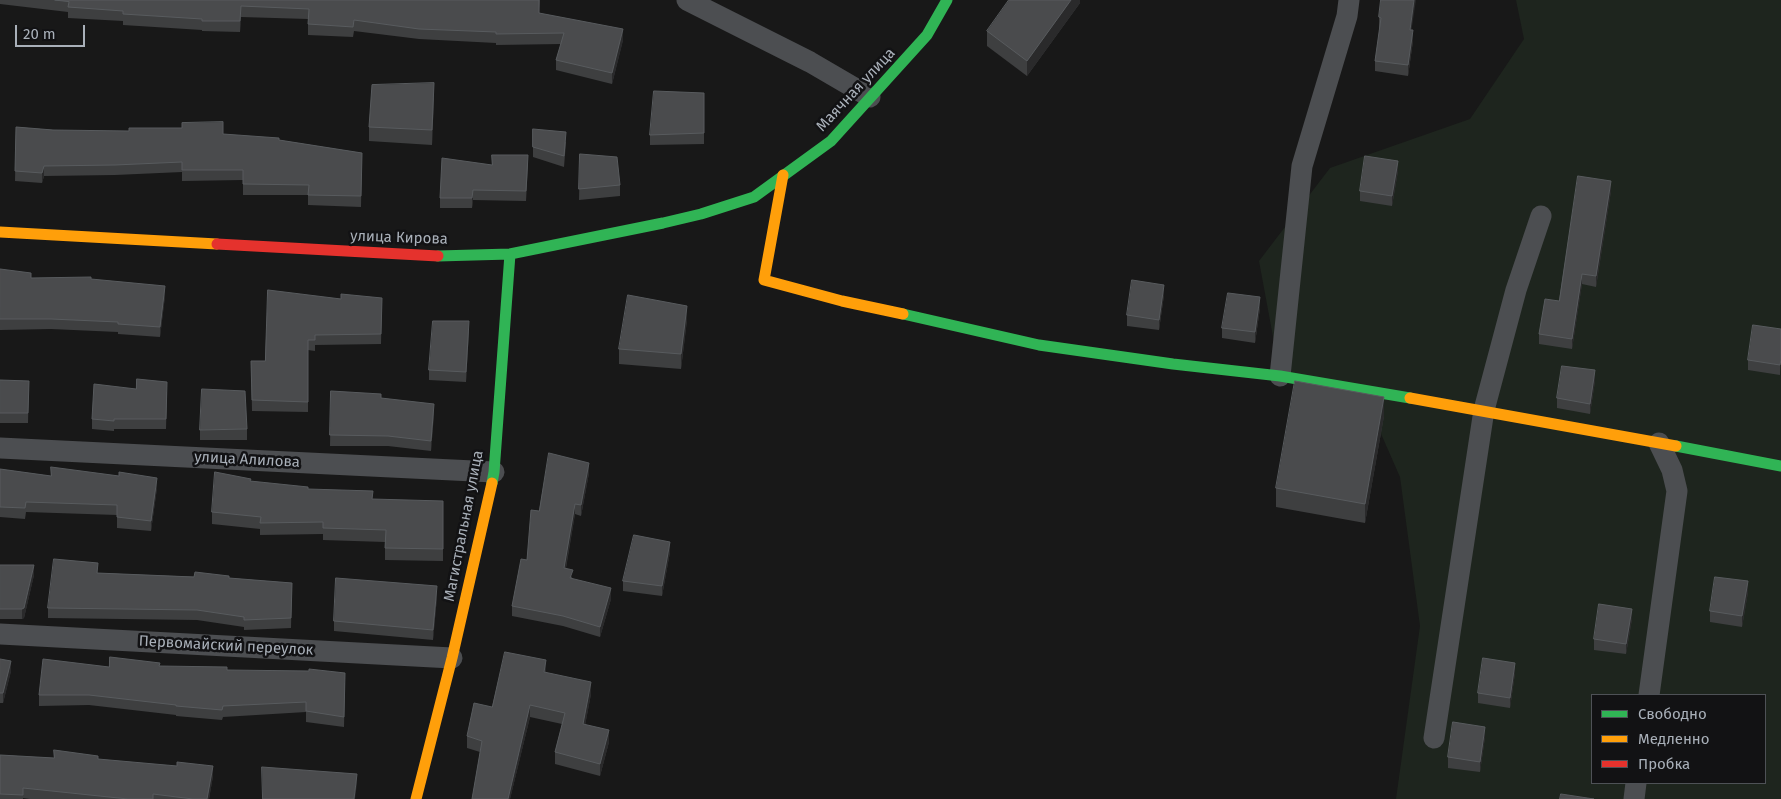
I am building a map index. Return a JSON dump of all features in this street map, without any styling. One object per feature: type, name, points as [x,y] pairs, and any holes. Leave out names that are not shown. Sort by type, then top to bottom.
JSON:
[{"type":"street","points":[[687,0],[810,62],[870,97]]},
{"type":"street","name":"Маячная улица","points":[[783,175],[831,141],[928,35],[947,0]]},
{"type":"street","points":[[1280,376],[1302,166],[1348,16],[1349,0]]},
{"type":"street","points":[[783,175],[764,280],[842,301],[961,326],[1039,345],[1174,364],[1280,376],[1484,410],[1781,466]]},
{"type":"street","name":"улица Кирова","points":[[0,232],[437,256],[510,254],[589,239],[701,214],[754,197],[783,175]]},
{"type":"street","points":[[1434,738],[1484,410],[1516,290],[1541,216]]},
{"type":"street","name":"Магистральная улица","points":[[416,799],[452,658],[494,472],[510,254]]},
{"type":"street","points":[[1649,694],[1677,490],[1672,470],[1659,443]]},
{"type":"street","name":"улица Алилова","points":[[0,448],[494,472]]},
{"type":"street","name":"Первомайский переулок","points":[[0,634],[452,658]]},
{"type":"street","points":[[1634,799],[1636,784]]},
{"type":"shaded area","points":[[1516,0],[1781,0],[1781,799],[1396,799],[1420,626],[1400,477],[1360,386],[1281,380],[1259,261],[1330,168],[1470,119],[1524,39]]},
{"type":"building","points":[[55,0],[539,0],[539,13],[623,29],[612,73],[556,60],[564,33],[496,34],[496,32],[419,29],[354,20],[353,27],[308,24],[309,9],[241,6],[240,21],[202,21],[202,19],[123,14],[123,11],[68,7],[69,2]]},
{"type":"building","points":[[1009,0],[1071,0],[1027,61],[987,31]]},
{"type":"building","points":[[1381,0],[1414,0],[1410,30],[1413,30],[1408,65],[1375,61],[1381,18],[1379,17]]},
{"type":"building","points":[[434,83],[432,130],[369,127],[372,85]]},
{"type":"building","points":[[654,91],[704,93],[704,133],[650,135]]},
{"type":"building","points":[[223,122],[223,134],[279,138],[279,140],[362,153],[361,196],[308,195],[309,185],[243,184],[243,170],[182,170],[182,162],[44,166],[42,173],[15,171],[16,127],[53,130],[129,131],[129,128],[182,128],[182,123]]},
{"type":"building","points":[[533,129],[566,132],[564,156],[533,147]]},
{"type":"building","points":[[580,154],[617,157],[620,185],[579,189]]},
{"type":"building","points":[[492,155],[528,155],[526,191],[473,190],[472,198],[440,198],[442,158],[492,165]]},
{"type":"building","points":[[1365,156],[1398,161],[1392,196],[1360,191]]},
{"type":"building","points":[[1578,176],[1611,181],[1596,276],[1582,274],[1572,339],[1539,334],[1545,299],[1559,301]]},
{"type":"building","points":[[0,269],[31,273],[31,278],[91,277],[91,279],[165,286],[160,327],[118,324],[118,322],[0,319]]},
{"type":"building","points":[[1132,280],[1164,285],[1159,320],[1127,315]]},
{"type":"building","points":[[268,290],[341,299],[341,294],[382,298],[381,334],[315,335],[315,340],[308,340],[308,402],[252,400],[251,361],[265,361]]},
{"type":"building","points":[[1228,293],[1260,297],[1255,332],[1222,328]]},
{"type":"building","points":[[628,295],[687,306],[681,354],[619,349]]},
{"type":"building","points":[[433,321],[469,321],[466,372],[429,370]]},
{"type":"building","points":[[1753,325],[1781,329],[1780,365],[1748,360]]},
{"type":"building","points":[[1562,366],[1595,370],[1590,404],[1557,398]]},
{"type":"building","points":[[137,379],[167,382],[166,419],[114,419],[114,421],[92,419],[94,384],[136,389]]},
{"type":"building","points":[[0,380],[29,381],[28,413],[0,413]]},
{"type":"building","points":[[1295,381],[1384,397],[1365,504],[1276,488]]},
{"type":"building","points":[[202,389],[245,391],[247,429],[200,430]]},
{"type":"building","points":[[331,391],[381,394],[381,398],[434,404],[431,441],[388,436],[330,435]]},
{"type":"building","points":[[549,453],[589,463],[581,505],[575,504],[564,568],[573,570],[570,578],[611,588],[600,627],[563,616],[512,606],[521,559],[527,560],[531,510],[539,511]]},
{"type":"building","points":[[51,467],[119,476],[119,472],[157,478],[151,521],[117,517],[117,505],[26,502],[25,508],[0,507],[0,469],[51,476]]},
{"type":"building","points":[[215,472],[251,479],[250,481],[308,487],[308,489],[373,491],[372,499],[443,501],[443,549],[385,548],[386,530],[323,528],[323,522],[260,523],[261,517],[212,512]]},
{"type":"building","points":[[634,535],[670,542],[662,586],[623,581]]},
{"type":"building","points":[[54,559],[98,563],[97,573],[194,577],[195,572],[229,576],[229,578],[292,583],[291,618],[244,620],[244,617],[197,610],[48,608]]},
{"type":"building","points":[[0,565],[34,565],[24,608],[0,609]]},
{"type":"building","points":[[1715,577],[1748,581],[1742,616],[1710,611]]},
{"type":"building","points":[[336,578],[437,586],[433,630],[334,621]]},
{"type":"building","points":[[1599,604],[1632,609],[1626,644],[1594,639]]},
{"type":"building","points":[[505,652],[546,660],[544,672],[591,682],[583,724],[609,730],[600,764],[555,752],[565,713],[530,705],[508,799],[472,799],[482,741],[467,736],[474,703],[492,707]]},
{"type":"building","points":[[110,657],[160,663],[159,666],[227,667],[227,670],[309,671],[309,669],[345,673],[344,717],[306,711],[306,702],[223,706],[222,710],[89,695],[39,695],[43,659],[109,667]]},
{"type":"building","points":[[1483,658],[1515,663],[1510,698],[1478,693]]},
{"type":"building","points":[[0,659],[11,661],[3,693],[0,693]]},
{"type":"building","points":[[1453,722],[1485,727],[1480,762],[1448,757]]},
{"type":"building","points":[[54,750],[98,756],[98,759],[177,766],[177,762],[213,766],[207,799],[153,794],[153,799],[128,799],[23,788],[23,795],[0,794],[0,755],[54,758]]},
{"type":"building","points":[[262,767],[357,774],[354,799],[263,799]]},
{"type":"building","points":[[1561,794],[1594,799],[1560,799]]},
{"type":"traffic: fast","points":[[438,256],[510,254],[663,223],[701,214],[754,197],[831,141],[927,35],[947,0]]},
{"type":"traffic: fast","points":[[492,483],[510,254]]},
{"type":"traffic: fast","points":[[903,314],[1039,345],[1173,364],[1280,376],[1410,398]]},
{"type":"traffic: fast","points":[[1676,446],[1781,466]]},
{"type":"traffic: slow","points":[[783,175],[764,280],[842,301],[903,314]]},
{"type":"traffic: slow","points":[[0,232],[217,244]]},
{"type":"traffic: slow","points":[[1410,398],[1676,446]]},
{"type":"traffic: slow","points":[[416,799],[452,658],[492,483]]},
{"type":"traffic: jam","points":[[217,244],[438,256]]}]
